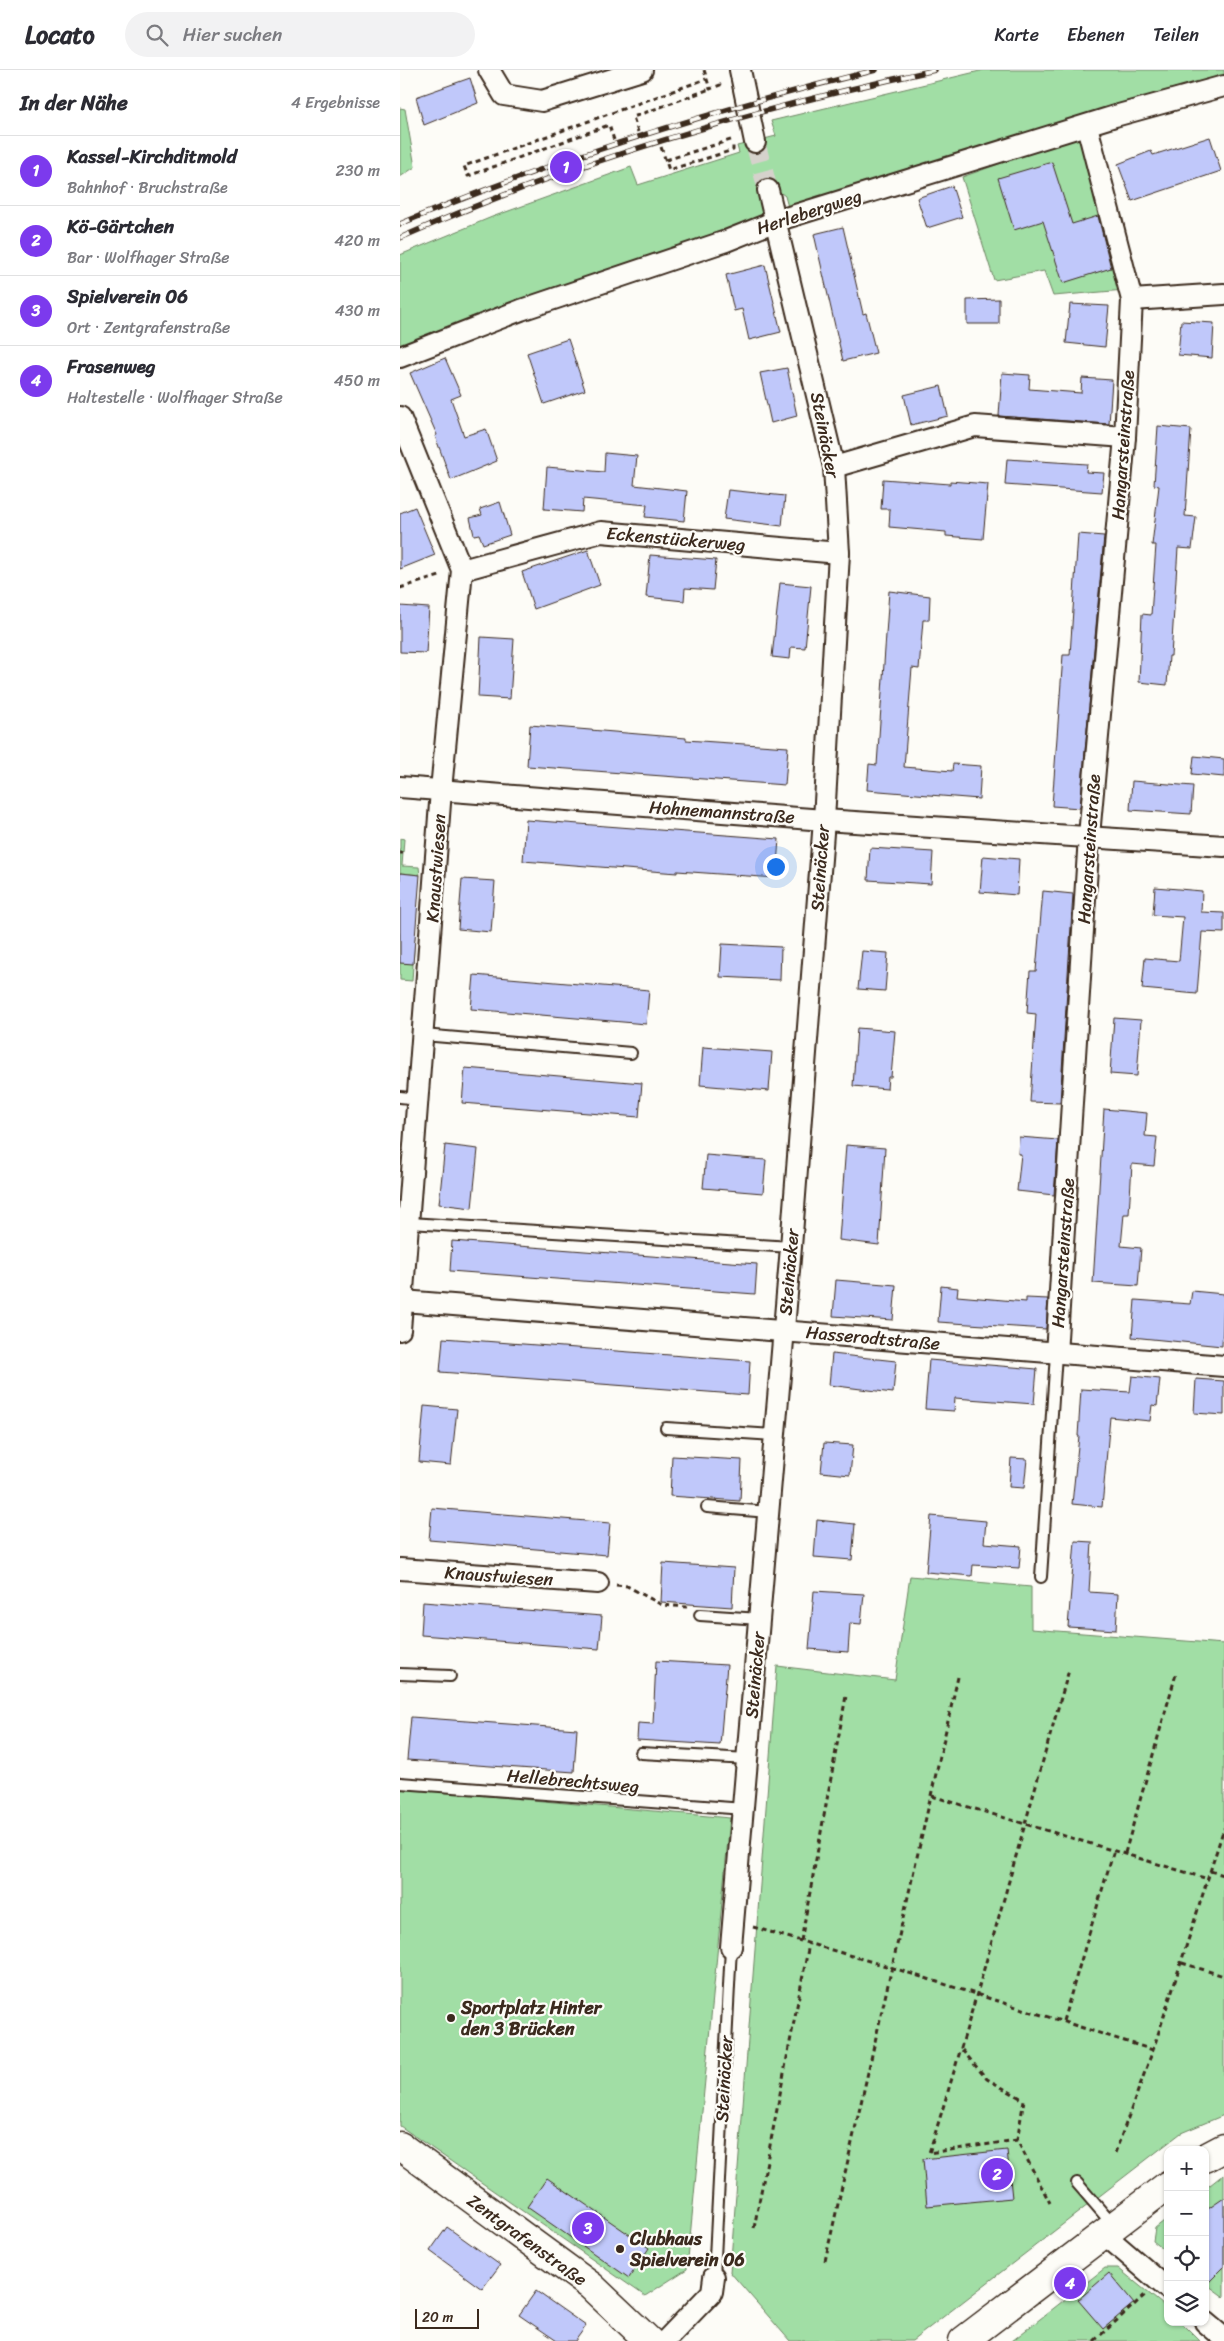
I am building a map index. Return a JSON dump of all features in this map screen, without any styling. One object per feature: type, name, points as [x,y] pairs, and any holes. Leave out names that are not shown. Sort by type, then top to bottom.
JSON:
[{"type":"street","points":[[489,70],[504,95],[542,101],[642,70]]},
{"type":"street","points":[[735,76],[755,142]]},
{"type":"street","name":"Herlebergweg","points":[[400,357],[521,310],[726,241],[776,221],[1224,86]]},
{"type":"street","name":"Hangarsteinstraße","points":[[1056,1354],[1089,836],[1125,438],[1132,300],[1087,126]]},
{"type":"street","name":"Steinäcker","points":[[731,1947],[791,1247],[824,820],[839,553],[834,467],[768,190]]},
{"type":"street","points":[[1132,300],[1224,294]]},
{"type":"street","name":"Knaustwiesen","points":[[400,417],[462,570],[441,790],[423,1035],[409,1098],[410,1223],[404,1250],[403,1301],[400,1330]]},
{"type":"street","points":[[834,467],[975,426],[1125,438]]},
{"type":"street","name":"Eckenstückerweg","points":[[462,570],[601,532],[839,553]]},
{"type":"street","name":"Hohnemannstraße","points":[[400,787],[824,820],[1224,846]]},
{"type":"street","name":"Hasserodtstraße","points":[[403,1301],[1224,1366]]},
{"type":"street","name":"Knaustwiesen","points":[[400,1569],[598,1583]]},
{"type":"street","name":"Zentgrafenstraße","points":[[400,2146],[591,2286],[649,2341]]},
{"type":"street","points":[[1209,2156],[1224,2148]]},
{"type":"street","points":[[963,2341],[1164,2189]]},
{"type":"street","points":[[1110,2231],[1164,2286]]},
{"type":"street","name":"Steinäcker","points":[[665,2341],[712,2292],[714,2278]]},
{"type":"street","points":[[1209,2325],[1224,2338]]},
{"type":"lane","points":[[423,1035],[631,1053]]},
{"type":"lane","points":[[410,1223],[791,1247]]},
{"type":"lane","name":"Hangarsteinstraße","points":[[1041,1578],[1056,1354]]},
{"type":"lane","points":[[666,1428],[775,1435]]},
{"type":"lane","points":[[707,1506],[769,1512]]},
{"type":"lane","points":[[700,1615],[760,1619]]},
{"type":"lane","points":[[400,1674],[450,1676]]},
{"type":"lane","points":[[641,1753],[748,1759]]},
{"type":"lane","name":"Hellebrechtsweg","points":[[400,1783],[744,1809]]},
{"type":"lane","name":"Steinäcker","points":[[714,2278],[731,1947]]},
{"type":"lane","points":[[1078,2183],[1110,2231]]},
{"type":"path","points":[[704,70],[710,89]]},
{"type":"path","points":[[638,132],[633,117],[710,89],[735,76]]},
{"type":"path","points":[[614,140],[609,125],[468,176],[464,166],[706,79]]},
{"type":"path","points":[[661,147],[669,170],[733,150],[732,140]]},
{"type":"path","points":[[666,160],[725,142]]},
{"type":"path","points":[[400,588],[462,570]]},
{"type":"path","points":[[598,1583],[626,1586],[662,1605]]},
{"type":"path","points":[[1017,2140],[929,2153],[962,2050],[976,1994],[1069,1670]]},
{"type":"path","points":[[1125,1853],[1176,1674]]},
{"type":"path","points":[[824,2261],[893,1968],[958,1677]]},
{"type":"path","points":[[801,1941],[846,1696]]},
{"type":"path","points":[[932,1796],[1208,1879]]},
{"type":"path","points":[[1115,2153],[1182,1964],[1224,1828]]},
{"type":"path","points":[[1063,2022],[1114,1850]]},
{"type":"path","points":[[1210,1871],[1224,1875]]},
{"type":"path","points":[[733,1922],[893,1968],[1153,2050]]},
{"type":"path","points":[[754,2228],[809,1944]]},
{"type":"path","points":[[1182,1964],[1224,1976]]},
{"type":"path","points":[[962,2050],[987,2079],[1024,2100],[1017,2140],[1050,2203]]},
{"type":"path","points":[[1094,2341],[1164,2286]]},
{"type":"green space","points":[[984,70],[1224,70],[1224,78],[1175,88],[789,211],[785,196],[776,189],[762,198],[763,219],[400,352],[400,255],[492,217],[631,167],[638,185],[739,153],[737,146],[776,136],[771,121]]},
{"type":"green space","points":[[400,108],[405,109],[415,167],[400,177]]},
{"type":"green space","points":[[1084,134],[1125,290],[1053,296],[1044,271],[994,280],[962,177]]},
{"type":"green space","points":[[400,838],[404,839],[402,866],[419,867],[420,875],[400,873]]},
{"type":"green space","points":[[400,933],[415,934],[412,981],[400,980]]},
{"type":"green space","points":[[910,1576],[1031,1587],[1031,1629],[1224,1644],[1224,2115],[1181,2133],[912,2341],[790,2341],[730,2272],[777,1666],[895,1680]]},
{"type":"green space","points":[[400,1788],[730,1818],[687,2269],[645,2296],[400,2126]]},
{"type":"green space","points":[[1224,2174],[1224,2297],[1209,2286],[1209,2186]]},
{"type":"green space","points":[[1164,2221],[1164,2250],[1153,2241],[1155,2228]]},
{"type":"green space","points":[[1105,2268],[1118,2268],[1164,2306],[1164,2326],[1185,2326],[1200,2341],[1012,2341]]},
{"type":"building","points":[[470,78],[478,103],[424,125],[416,97]]},
{"type":"building","points":[[1210,137],[1221,171],[1132,201],[1118,164],[1151,151],[1153,155]]},
{"type":"building","points":[[1052,162],[1072,224],[1098,216],[1111,268],[1063,283],[1043,221],[1014,230],[998,178]]},
{"type":"building","points":[[952,186],[962,217],[927,228],[917,198]]},
{"type":"building","points":[[843,227],[863,314],[866,313],[876,353],[843,361],[814,234]]},
{"type":"building","points":[[765,265],[781,332],[749,340],[742,309],[734,311],[726,275]]},
{"type":"building","points":[[999,299],[999,324],[967,324],[967,300]]},
{"type":"building","points":[[1070,304],[1109,306],[1105,347],[1066,343]]},
{"type":"building","points":[[1181,321],[1214,323],[1212,358],[1178,355]]},
{"type":"building","points":[[568,339],[585,390],[544,404],[527,353]]},
{"type":"building","points":[[445,358],[461,395],[451,399],[464,436],[486,429],[497,461],[451,480],[435,436],[437,435],[410,373]]},
{"type":"building","points":[[787,368],[797,416],[771,423],[760,373]]},
{"type":"building","points":[[1002,373],[1030,375],[1029,389],[1081,393],[1082,378],[1112,380],[1109,424],[999,416]]},
{"type":"building","points":[[941,386],[948,416],[911,425],[904,395]]},
{"type":"building","points":[[1158,426],[1191,429],[1185,516],[1196,517],[1192,549],[1178,548],[1171,656],[1169,656],[1167,685],[1139,682],[1142,614],[1151,615],[1156,545],[1152,545],[1159,486],[1154,485]]},
{"type":"building","points":[[605,453],[637,456],[634,485],[687,491],[684,521],[645,517],[647,505],[583,499],[582,512],[544,509],[547,467],[604,472]]},
{"type":"building","points":[[1007,459],[1087,464],[1086,472],[1104,473],[1102,492],[1005,485]]},
{"type":"building","points":[[883,479],[950,484],[950,481],[988,484],[983,539],[946,536],[946,532],[889,527],[890,509],[881,509]]},
{"type":"building","points":[[728,490],[785,496],[782,526],[724,519]]},
{"type":"building","points":[[500,502],[510,535],[483,544],[479,534],[474,535],[470,518],[482,515],[480,509]]},
{"type":"building","points":[[415,507],[435,555],[400,569],[400,513]]},
{"type":"building","points":[[1078,534],[1104,536],[1080,808],[1052,806],[1063,655],[1070,655]]},
{"type":"building","points":[[588,550],[600,585],[534,609],[522,572]]},
{"type":"building","points":[[650,555],[716,560],[713,590],[685,588],[684,601],[646,597]]},
{"type":"building","points":[[780,583],[811,586],[805,648],[791,647],[790,659],[772,657]]},
{"type":"building","points":[[889,591],[930,596],[929,620],[923,620],[919,669],[912,668],[904,767],[952,771],[953,764],[981,766],[979,799],[867,790],[869,764],[877,765]]},
{"type":"building","points":[[400,606],[429,608],[426,653],[400,652]]},
{"type":"building","points":[[481,637],[514,639],[510,699],[478,697]]},
{"type":"building","points":[[530,725],[686,738],[686,740],[788,747],[785,785],[527,766]]},
{"type":"building","points":[[1194,756],[1224,759],[1224,777],[1192,774]]},
{"type":"building","points":[[1132,781],[1193,786],[1191,814],[1130,810]]},
{"type":"building","points":[[526,820],[779,839],[776,878],[677,871],[677,873],[523,861]]},
{"type":"building","points":[[870,848],[933,852],[931,884],[868,880]]},
{"type":"building","points":[[983,856],[1019,859],[1017,895],[980,892]]},
{"type":"building","points":[[400,873],[420,875],[413,964],[400,963]]},
{"type":"building","points":[[462,879],[495,881],[491,932],[458,929]]},
{"type":"building","points":[[1155,887],[1202,891],[1201,912],[1224,913],[1224,933],[1202,932],[1197,994],[1142,989],[1145,958],[1179,961],[1183,917],[1153,915]]},
{"type":"building","points":[[1043,891],[1073,894],[1060,1103],[1030,1102],[1036,1014],[1027,1013],[1030,971],[1036,971]]},
{"type":"building","points":[[722,944],[781,947],[780,980],[720,977]]},
{"type":"building","points":[[862,951],[888,953],[885,991],[858,989]]},
{"type":"building","points":[[474,975],[649,990],[646,1024],[471,1009]]},
{"type":"building","points":[[1114,1018],[1141,1020],[1137,1076],[1110,1074]]},
{"type":"building","points":[[857,1028],[895,1031],[891,1077],[888,1077],[887,1089],[853,1086]]},
{"type":"building","points":[[703,1047],[772,1052],[769,1091],[700,1085]]},
{"type":"building","points":[[465,1068],[642,1083],[639,1117],[462,1103]]},
{"type":"building","points":[[1104,1109],[1147,1113],[1145,1136],[1157,1137],[1154,1166],[1132,1164],[1129,1214],[1124,1214],[1121,1246],[1141,1248],[1138,1286],[1093,1283]]},
{"type":"building","points":[[1019,1137],[1058,1140],[1054,1195],[1017,1191],[1021,1154],[1018,1154]]},
{"type":"building","points":[[445,1145],[478,1149],[472,1208],[439,1204]]},
{"type":"building","points":[[846,1145],[885,1148],[879,1245],[839,1240]]},
{"type":"building","points":[[706,1155],[766,1160],[763,1193],[703,1188]]},
{"type":"building","points":[[452,1241],[757,1264],[755,1294],[450,1271]]},
{"type":"building","points":[[836,1280],[896,1285],[893,1320],[833,1316]]},
{"type":"building","points":[[941,1286],[958,1288],[957,1296],[1026,1302],[1026,1298],[1048,1299],[1046,1329],[938,1322]]},
{"type":"building","points":[[1192,1291],[1224,1294],[1222,1346],[1132,1337],[1135,1300],[1190,1304]]},
{"type":"building","points":[[443,1338],[750,1361],[748,1395],[440,1372]]},
{"type":"building","points":[[832,1354],[896,1361],[893,1393],[829,1385]]},
{"type":"building","points":[[929,1360],[1037,1369],[1034,1404],[955,1398],[954,1411],[925,1409]]},
{"type":"building","points":[[1132,1376],[1160,1379],[1157,1406],[1152,1405],[1150,1421],[1110,1417],[1102,1507],[1072,1504],[1079,1436],[1081,1389],[1130,1392]]},
{"type":"building","points":[[1196,1379],[1224,1381],[1224,1415],[1194,1413]]},
{"type":"building","points":[[424,1406],[457,1409],[451,1465],[419,1462]]},
{"type":"building","points":[[824,1443],[853,1445],[850,1475],[821,1472]]},
{"type":"building","points":[[672,1456],[742,1460],[740,1501],[670,1496]]},
{"type":"building","points":[[1011,1458],[1027,1459],[1024,1488],[1009,1487]]},
{"type":"building","points":[[432,1508],[610,1523],[607,1555],[429,1540]]},
{"type":"building","points":[[931,1516],[986,1521],[984,1543],[1021,1546],[1019,1568],[973,1565],[972,1576],[926,1572]]},
{"type":"building","points":[[817,1520],[855,1524],[852,1560],[814,1557]]},
{"type":"building","points":[[1075,1541],[1092,1542],[1089,1592],[1118,1594],[1116,1630],[1068,1627]]},
{"type":"building","points":[[663,1563],[734,1568],[732,1607],[661,1602]]},
{"type":"building","points":[[814,1591],[864,1594],[861,1624],[850,1623],[848,1652],[809,1649]]},
{"type":"building","points":[[423,1602],[602,1616],[599,1649],[421,1635]]},
{"type":"building","points":[[656,1661],[727,1665],[720,1745],[637,1740],[638,1723],[653,1724]]},
{"type":"building","points":[[411,1717],[577,1729],[574,1772],[407,1760]]},
{"type":"building","points":[[1007,2150],[1012,2198],[927,2206],[923,2159]]},
{"type":"building","points":[[547,2178],[649,2248],[629,2278],[527,2207]]},
{"type":"building","points":[[1224,2198],[1224,2267],[1209,2282],[1209,2236],[1209,2208]]},
{"type":"building","points":[[447,2227],[500,2265],[482,2289],[430,2251]]},
{"type":"building","points":[[1109,2273],[1134,2303],[1103,2329],[1078,2300]]},
{"type":"building","points":[[536,2291],[586,2326],[575,2341],[557,2341],[519,2315]]},
{"type":"tunnel","points":[[755,142],[768,190]]},
{"type":"railway","points":[[400,224],[458,200],[576,157],[695,119],[876,70]]},
{"type":"railway","points":[[400,238],[530,185],[663,140],[799,102],[935,70]]},
{"type":"place","name":"Kassel-Kirchditmold","points":[[566,167]]},
{"type":"place","name":"Sportplatz Hinter den 3 Brücken","points":[[451,2018]]},
{"type":"place","name":"Kö-Gärtchen","points":[[997,2174]]},
{"type":"place","name":"Spielverein 06","points":[[588,2228]]},
{"type":"place","name":"Clubhaus Spielverein 06","points":[[620,2249]]},
{"type":"place","name":"Frasenweg","points":[[1070,2283]]}]
